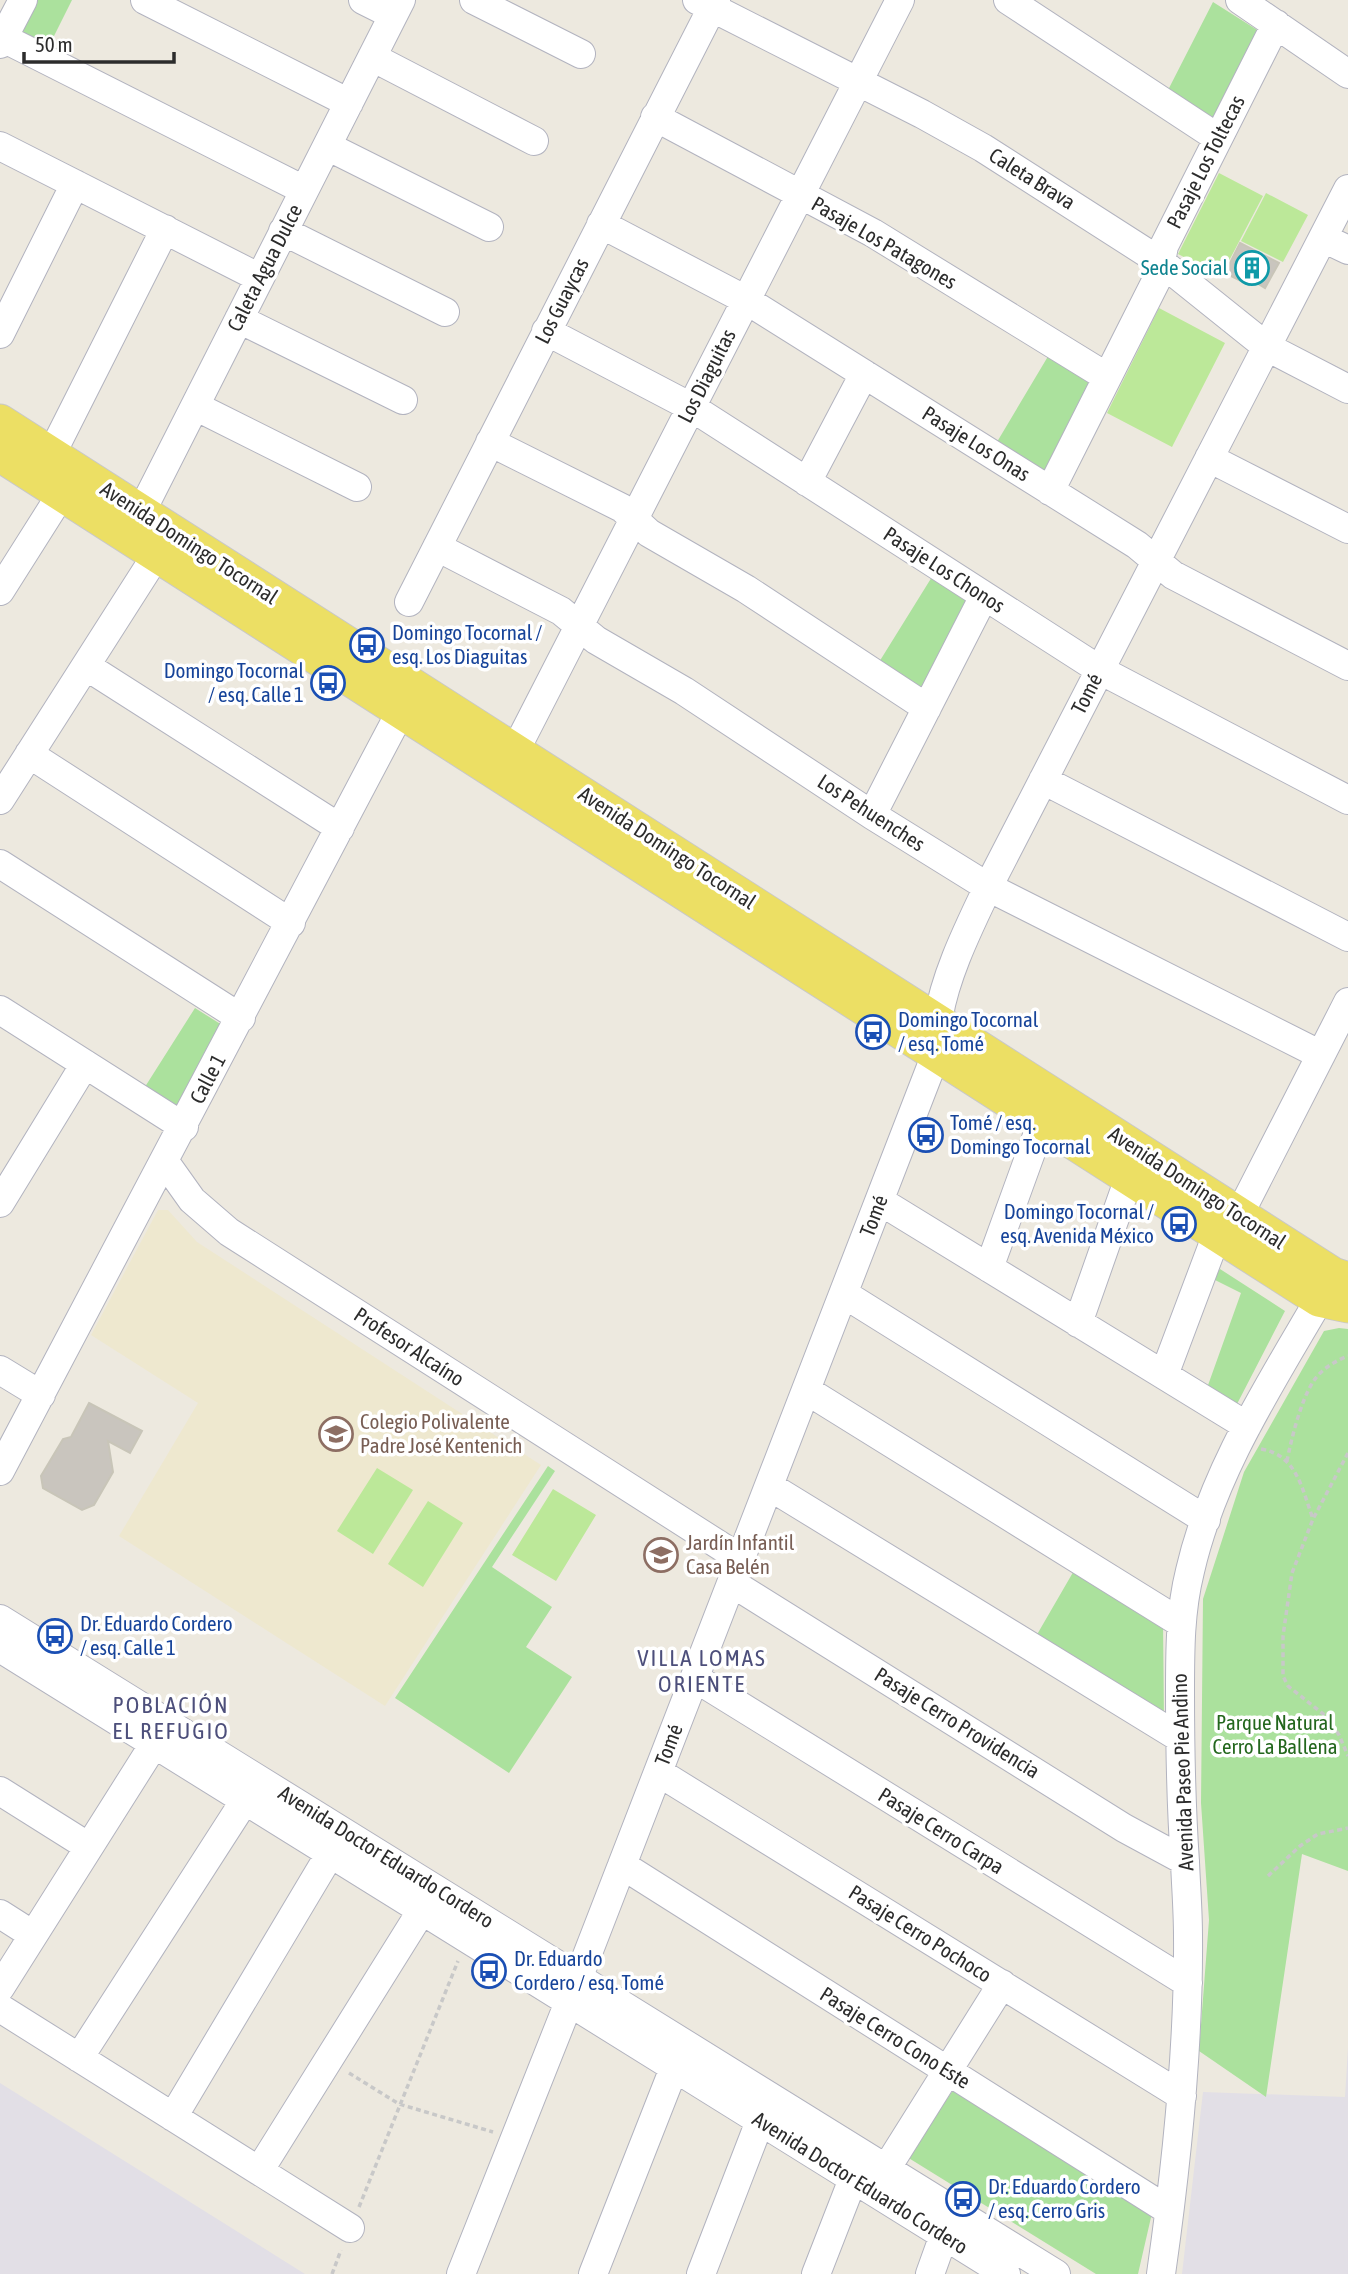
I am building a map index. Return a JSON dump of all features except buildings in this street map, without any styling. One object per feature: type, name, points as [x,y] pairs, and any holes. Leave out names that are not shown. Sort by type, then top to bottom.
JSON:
[{"type":"main road","name":"Avenida Domingo Tocornal","points":[[0,422],[51,455],[142,534]]},
{"type":"main road","name":"Avenida Domingo Tocornal","points":[[0,454],[62,493],[142,534],[408,698],[1228,1224],[1337,1290]]},
{"type":"main road","name":"Avenida Domingo Tocornal","points":[[408,698],[515,751],[937,1038],[1042,1122],[1129,1178],[1228,1224]]},
{"type":"street","points":[[23,0],[2,41],[304,191]]},
{"type":"street","points":[[145,0],[349,103]]},
{"type":"street","points":[[363,0],[397,8]]},
{"type":"street","points":[[474,0],[581,54]]},
{"type":"street","name":"Los Diaguitas","points":[[515,751],[900,0]]},
{"type":"street","points":[[1008,0],[1218,138]]},
{"type":"street","points":[[1240,0],[1348,74]]},
{"type":"street","name":"Caleta Brava","points":[[708,2],[984,148],[1161,262],[1267,347],[1348,389]]},
{"type":"street","name":"Los Guaycas","points":[[409,602],[655,117],[708,2]]},
{"type":"street","name":"Caleta Agua Dulce","points":[[0,800],[86,666],[195,406],[397,8]]},
{"type":"street","name":"Pasaje Los Toltecas","points":[[1050,491],[1158,277],[1164,246],[1276,24]]},
{"type":"street","points":[[372,57],[534,141]]},
{"type":"street","name":"Pasaje Los Patagones","points":[[655,117],[873,233],[1107,377]]},
{"type":"street","points":[[0,146],[260,278]]},
{"type":"street","points":[[327,146],[489,227]]},
{"type":"street","points":[[0,334],[75,184]]},
{"type":"street","name":"Tomé","points":[[461,2274],[880,1201],[937,1038],[956,960],[988,887],[1348,189]]},
{"type":"street","name":"Pasaje Los Onas","points":[[601,224],[746,300],[1137,545],[1173,575],[1348,666]]},
{"type":"street","points":[[51,455],[165,229]]},
{"type":"street","points":[[283,231],[445,312]]},
{"type":"street","points":[[1323,238],[1348,250]]},
{"type":"street","points":[[239,318],[403,400]]},
{"type":"street","name":"Pasaje Los Chonos","points":[[547,331],[691,407],[1100,670],[1348,800]]},
{"type":"street","points":[[807,482],[864,374]]},
{"type":"street","points":[[195,406],[358,487]]},
{"type":"street","points":[[490,442],[622,508],[649,533],[746,589],[927,708]]},
{"type":"street","points":[[1209,458],[1348,529]]},
{"type":"street","points":[[0,591],[62,493]]},
{"type":"street","name":"Los Pehuenches","points":[[437,547],[561,611],[596,640],[684,691],[988,887],[1321,1055]]},
{"type":"street","points":[[872,814],[984,596]]},
{"type":"street","points":[[86,666],[340,828]]},
{"type":"street","name":"Calle 1","points":[[0,1471],[184,1127],[408,698]]},
{"type":"street","points":[[29,754],[291,923]]},
{"type":"street","points":[[1043,780],[1348,937]]},
{"type":"street","points":[[0,864],[241,1018]]},
{"type":"street","points":[[1164,1375],[1228,1224],[1348,1002]]},
{"type":"street","points":[[0,1010],[184,1127]]},
{"type":"street","points":[[0,1203],[85,1064]]},
{"type":"street","points":[[989,1268],[1042,1122]]},
{"type":"street","name":"Profesor Alcaíno","points":[[165,1162],[192,1200],[229,1232],[736,1571]]},
{"type":"street","points":[[1078,1323],[1129,1178]]},
{"type":"street","points":[[880,1201],[1164,1375],[1249,1439]]},
{"type":"street","name":"Avenida Paseo Pie Andino","points":[[1161,2274],[1182,2096],[1188,1983],[1180,1738],[1181,1623],[1190,1570],[1206,1520],[1249,1439],[1337,1290]]},
{"type":"street","points":[[844,1294],[1206,1520]]},
{"type":"street","points":[[0,1370],[41,1395]]},
{"type":"street","points":[[806,1390],[1181,1623]]},
{"type":"street","points":[[769,1486],[1180,1738]]},
{"type":"street","name":"Pasaje Cerro Providencia","points":[[736,1571],[1124,1828],[1185,1861]]},
{"type":"street","name":"Avenida Doctor Eduardo Cordero","points":[[0,1619],[161,1733],[574,1989],[886,2169],[1056,2274]]},
{"type":"street","name":"Avenida Doctor Eduardo Cordero","points":[[0,1648],[161,1733],[244,1800],[330,1854],[429,1899],[467,1939],[574,1989],[674,2067],[1006,2274]]},
{"type":"street","name":"Pasaje Cerro Carpa","points":[[695,1678],[1188,1983]]},
{"type":"street","points":[[0,1988],[161,1733]]},
{"type":"street","name":"Pasaje Cerro Pochoco","points":[[659,1772],[1182,2096]]},
{"type":"street","points":[[0,1791],[89,1847]]},
{"type":"street","points":[[79,2057],[244,1800]]},
{"type":"street","points":[[173,2117],[330,1854]]},
{"type":"street","name":"Pasaje Cerro Cono Este","points":[[622,1865],[1168,2210]]},
{"type":"street","points":[[259,2171],[429,1899]]},
{"type":"street","points":[[0,1914],[33,1935]]},
{"type":"street","points":[[886,2169],[1002,1984]]},
{"type":"street","points":[[0,2008],[350,2228]]},
{"type":"street","points":[[593,2274],[674,2067]]},
{"type":"street","points":[[701,2274],[760,2120]]},
{"type":"street","points":[[817,2274],[853,2179]]},
{"type":"street","points":[[930,2274],[944,2235]]},
{"type":"path","points":[[1287,1461],[1290,1442],[1313,1381],[1335,1361],[1348,1356]]},
{"type":"path","points":[[1249,1439],[1262,1448],[1279,1453],[1294,1469],[1313,1519]]},
{"type":"path","points":[[1348,1453],[1313,1519],[1292,1573],[1283,1636],[1283,1676],[1288,1686],[1327,1717],[1348,1756]]},
{"type":"path","points":[[1268,1876],[1300,1846],[1318,1834],[1348,1828]]},
{"type":"path","points":[[332,2274],[467,1939]]},
{"type":"path","points":[[328,2060],[399,2104],[515,2138]]},
{"type":"shaded area","name":"Colegio Polivalente Padre José Kentenich","points":[[158,1210],[168,1210],[197,1242],[541,1465],[385,1706],[119,1536],[198,1403],[91,1335]]},
{"type":"shaded area","points":[[1348,2048],[1348,2274],[1182,2274],[1203,2092],[1345,2097]]},
{"type":"shaded area","points":[[0,2083],[297,2269],[305,2274],[0,2274]]},
{"type":"green space","points":[[27,0],[72,0],[45,54],[9,35]]},
{"type":"green space","points":[[1213,2],[1262,33],[1214,125],[1166,94]]},
{"type":"green space","points":[[1219,173],[1263,196],[1221,276],[1178,254]]},
{"type":"green space","points":[[1266,193],[1308,215],[1283,262],[1241,241]]},
{"type":"green space","points":[[1159,308],[1225,343],[1172,447],[1107,413]]},
{"type":"green space","points":[[1050,353],[1095,380],[1045,481],[994,447]]},
{"type":"green space","points":[[935,572],[975,599],[921,697],[876,667]]},
{"type":"green space","points":[[195,1008],[222,1025],[176,1111],[143,1090]]},
{"type":"green space","points":[[1220,1269],[1285,1311],[1237,1404],[1207,1388],[1241,1293],[1213,1279]]},
{"type":"green space","name":"Parque Natural Cerro La Ballena","points":[[1348,1329],[1348,1871],[1302,1854],[1266,2097],[1199,2051],[1209,1920],[1201,1803],[1203,1599],[1244,1472],[1324,1331]]},
{"type":"green space","points":[[548,1466],[555,1471],[492,1567],[552,1607],[526,1647],[572,1677],[509,1773],[395,1698]]},
{"type":"green space","points":[[377,1468],[413,1490],[373,1554],[337,1531]]},
{"type":"green space","points":[[553,1489],[596,1515],[556,1581],[512,1555]]},
{"type":"green space","points":[[428,1501],[463,1523],[423,1587],[388,1564]]},
{"type":"green space","points":[[1079,1562],[1163,1621],[1164,1721],[1035,1638]]},
{"type":"green space","points":[[956,2086],[1152,2213],[1138,2274],[1096,2274],[907,2157]]},
{"type":"place","name":"Sede Social","points":[[1252,268]]},
{"type":"place","name":"Domingo Tocornal / esq. Los Diaguitas","points":[[367,645]]},
{"type":"place","name":"Domingo Tocornal / esq. Calle 1","points":[[328,683]]},
{"type":"place","name":"Domingo Tocornal / esq. Tomé","points":[[873,1032]]},
{"type":"place","name":"Tomé / esq. Domingo Tocornal","points":[[926,1135]]},
{"type":"place","name":"Domingo Tocornal / esq. Avenida México","points":[[1179,1224]]},
{"type":"place","name":"Colegio Polivalente Padre José Kentenich","points":[[336,1434]]},
{"type":"place","name":"Jardín Infantil Casa Belén","points":[[661,1555]]},
{"type":"place","name":"Dr. Eduardo Cordero / esq. Calle 1","points":[[55,1636]]},
{"type":"place","name":"Dr. Eduardo Cordero / esq. Tomé","points":[[489,1971]]},
{"type":"place","name":"Dr. Eduardo Cordero / esq. Cerro Gris","points":[[963,2199]]},
{"type":"district","name":"VILLA LOMAS ORIENTE","points":[[702,1671]]},
{"type":"district","name":"POBLACIÓN EL REFUGIO","points":[[171,1718]]}]
